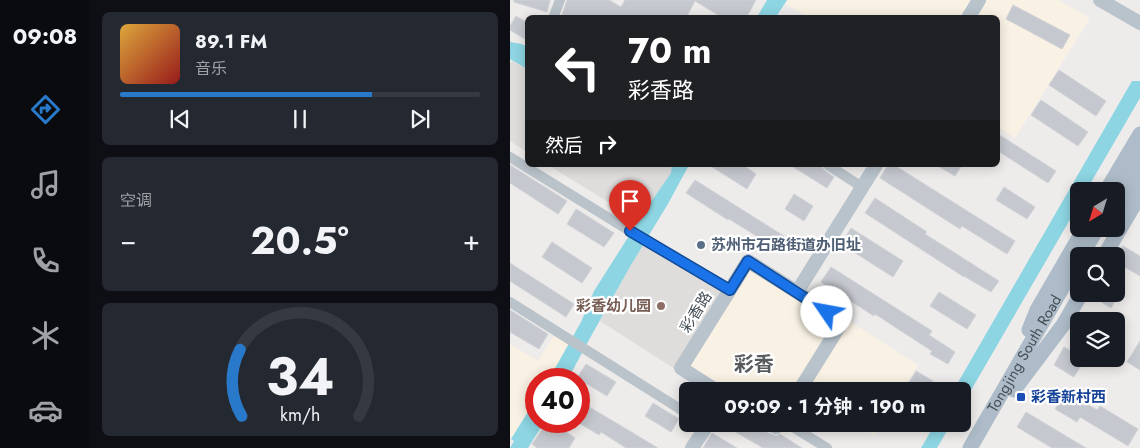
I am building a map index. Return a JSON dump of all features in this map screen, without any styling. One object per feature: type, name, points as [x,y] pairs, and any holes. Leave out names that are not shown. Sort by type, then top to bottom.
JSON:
[{"type":"main road","points":[[1111,182],[1140,134]]},
{"type":"main road","points":[[1124,182],[1140,155]]},
{"type":"main road","points":[[1125,199],[1140,174]]},
{"type":"main road","points":[[1109,247],[1140,195]]},
{"type":"main road","points":[[1010,388],[1037,310],[1079,238]]},
{"type":"main road","name":"Tongjing South Road","points":[[981,448],[1010,388],[1070,277]]},
{"type":"main road","name":"Tongjing South Road","points":[[970,448],[1070,292]]},
{"type":"main road","points":[[1010,388],[1063,325],[1076,302]]},
{"type":"street","points":[[554,15],[560,0]]},
{"type":"street","points":[[970,15],[979,0]]},
{"type":"street","points":[[1100,0],[1140,23]]},
{"type":"street","points":[[1118,0],[1140,13]]},
{"type":"street","points":[[510,157],[525,166]]},
{"type":"street","points":[[526,167],[730,290]]},
{"type":"street","points":[[831,167],[862,187]]},
{"type":"street","points":[[797,292],[875,167]]},
{"type":"street","name":"彩香路","points":[[703,382],[680,368],[748,261],[842,322],[805,382]]},
{"type":"street","points":[[510,302],[679,408]]},
{"type":"street","points":[[692,448],[702,432]]},
{"type":"street","points":[[801,432],[826,448]]},
{"type":"shaded area","points":[[787,0],[1058,0],[1090,18],[1015,138],[1000,128],[1000,15],[805,15],[785,4]]},
{"type":"shaded area","points":[[512,61],[525,68],[525,151],[510,141],[510,64]]},
{"type":"shaded area","points":[[551,167],[673,167],[639,221]]},
{"type":"shaded area","name":"彩香幼儿园","points":[[644,242],[724,291],[675,369],[600,321]]},
{"type":"shaded area","points":[[746,255],[918,365],[908,382],[696,382],[675,369]]},
{"type":"shaded area","points":[[556,333],[570,342],[555,368],[525,368],[525,417],[511,439],[510,344],[538,361]]},
{"type":"water","points":[[767,0],[787,0],[777,15],[758,15]]},
{"type":"water","points":[[510,42],[525,46],[525,68],[510,59]]},
{"type":"water","points":[[1132,81],[1140,81],[1140,98],[1091,182],[1074,182]]},
{"type":"water","points":[[672,167],[688,167],[574,368],[555,368],[581,322],[594,291],[671,173]]},
{"type":"water","points":[[1070,188],[1070,220],[971,390],[971,382],[958,382]]},
{"type":"water","points":[[525,417],[525,433],[537,433],[528,448],[510,448],[514,441],[511,439]]},
{"type":"water","points":[[930,432],[946,432],[937,448],[921,448]]},
{"type":"building","points":[[514,0],[550,0],[547,12],[514,2]]},
{"type":"building","points":[[567,0],[609,0],[621,7],[625,0],[756,0],[748,15],[718,15],[695,1],[688,15],[562,15]]},
{"type":"building","points":[[1013,5],[1070,35],[1062,49],[1006,19]]},
{"type":"building","points":[[516,16],[525,21],[525,39],[510,30],[510,26]]},
{"type":"building","points":[[1059,70],[1106,101],[1096,116],[1049,85]]},
{"type":"building","points":[[1041,100],[1088,132],[1078,146],[1031,115]]},
{"type":"building","points":[[1000,135],[1056,171],[1048,183],[1000,152]]},
{"type":"building","points":[[510,165],[567,201],[558,214],[510,183]]},
{"type":"building","points":[[712,167],[746,167],[756,174],[747,189]]},
{"type":"building","points":[[793,167],[822,167],[834,177],[827,188]]},
{"type":"building","points":[[887,167],[897,167],[1015,241],[1007,254],[962,226],[960,229],[880,178]]},
{"type":"building","points":[[939,167],[961,167],[955,176]]},
{"type":"building","points":[[695,180],[792,241],[784,253],[686,193]]},
{"type":"building","points":[[1004,187],[1035,207],[1027,219],[996,200]]},
{"type":"building","points":[[794,194],[813,206],[804,221],[785,209]]},
{"type":"building","points":[[875,198],[927,232],[925,234],[999,281],[991,292],[964,277],[865,213]]},
{"type":"building","points":[[576,209],[614,233],[604,247],[567,224]]},
{"type":"building","points":[[851,228],[903,261],[893,277],[841,244]]},
{"type":"building","points":[[552,242],[592,268],[582,283],[542,257]]},
{"type":"building","points":[[1125,247],[1140,256],[1140,276],[1125,267]]},
{"type":"building","points":[[510,263],[574,304],[566,317],[510,281]]},
{"type":"building","points":[[831,267],[932,331],[929,335],[955,352],[948,364],[930,354],[932,351],[875,314],[874,316],[821,282]]},
{"type":"building","points":[[939,292],[976,315],[967,329],[930,306]]},
{"type":"building","points":[[1101,302],[1114,302],[1111,308]]},
{"type":"building","points":[[510,310],[548,334],[539,349],[510,332]]},
{"type":"building","points":[[1140,341],[1140,370],[1127,362]]},
{"type":"building","points":[[1064,347],[1070,351],[1070,367],[1080,367],[1074,377],[1054,365]]},
{"type":"building","points":[[586,364],[616,382],[607,396],[590,386],[590,368],[583,368]]},
{"type":"building","points":[[916,371],[933,381],[932,382],[909,382]]},
{"type":"building","points":[[1066,392],[1097,410],[1100,406],[1138,429],[1128,446],[1080,417],[1077,422],[1055,409]]},
{"type":"building","points":[[653,403],[679,419],[671,432],[645,416]]},
{"type":"building","points":[[590,408],[658,448],[626,448],[601,432],[599,435],[590,430]]},
{"type":"building","points":[[1026,412],[1086,448],[1052,448],[1017,427]]},
{"type":"building","points":[[736,432],[766,432],[777,436],[780,434],[802,448],[763,448]]},
{"type":"building","points":[[540,433],[568,433],[575,438],[569,448],[537,448],[532,444]]},
{"type":"building","points":[[712,433],[737,448],[703,448]]},
{"type":"place","name":"苏州市石路街道办旧址","points":[[701,245]]},
{"type":"place","name":"彩香幼儿园","points":[[661,306]]},
{"type":"place","name":"彩香新村西","points":[[1021,397]]},
{"type":"district","name":"彩香","points":[[754,364]]},
{"type":"route","points":[[630,231],[730,290],[748,261],[827,312]]}]
